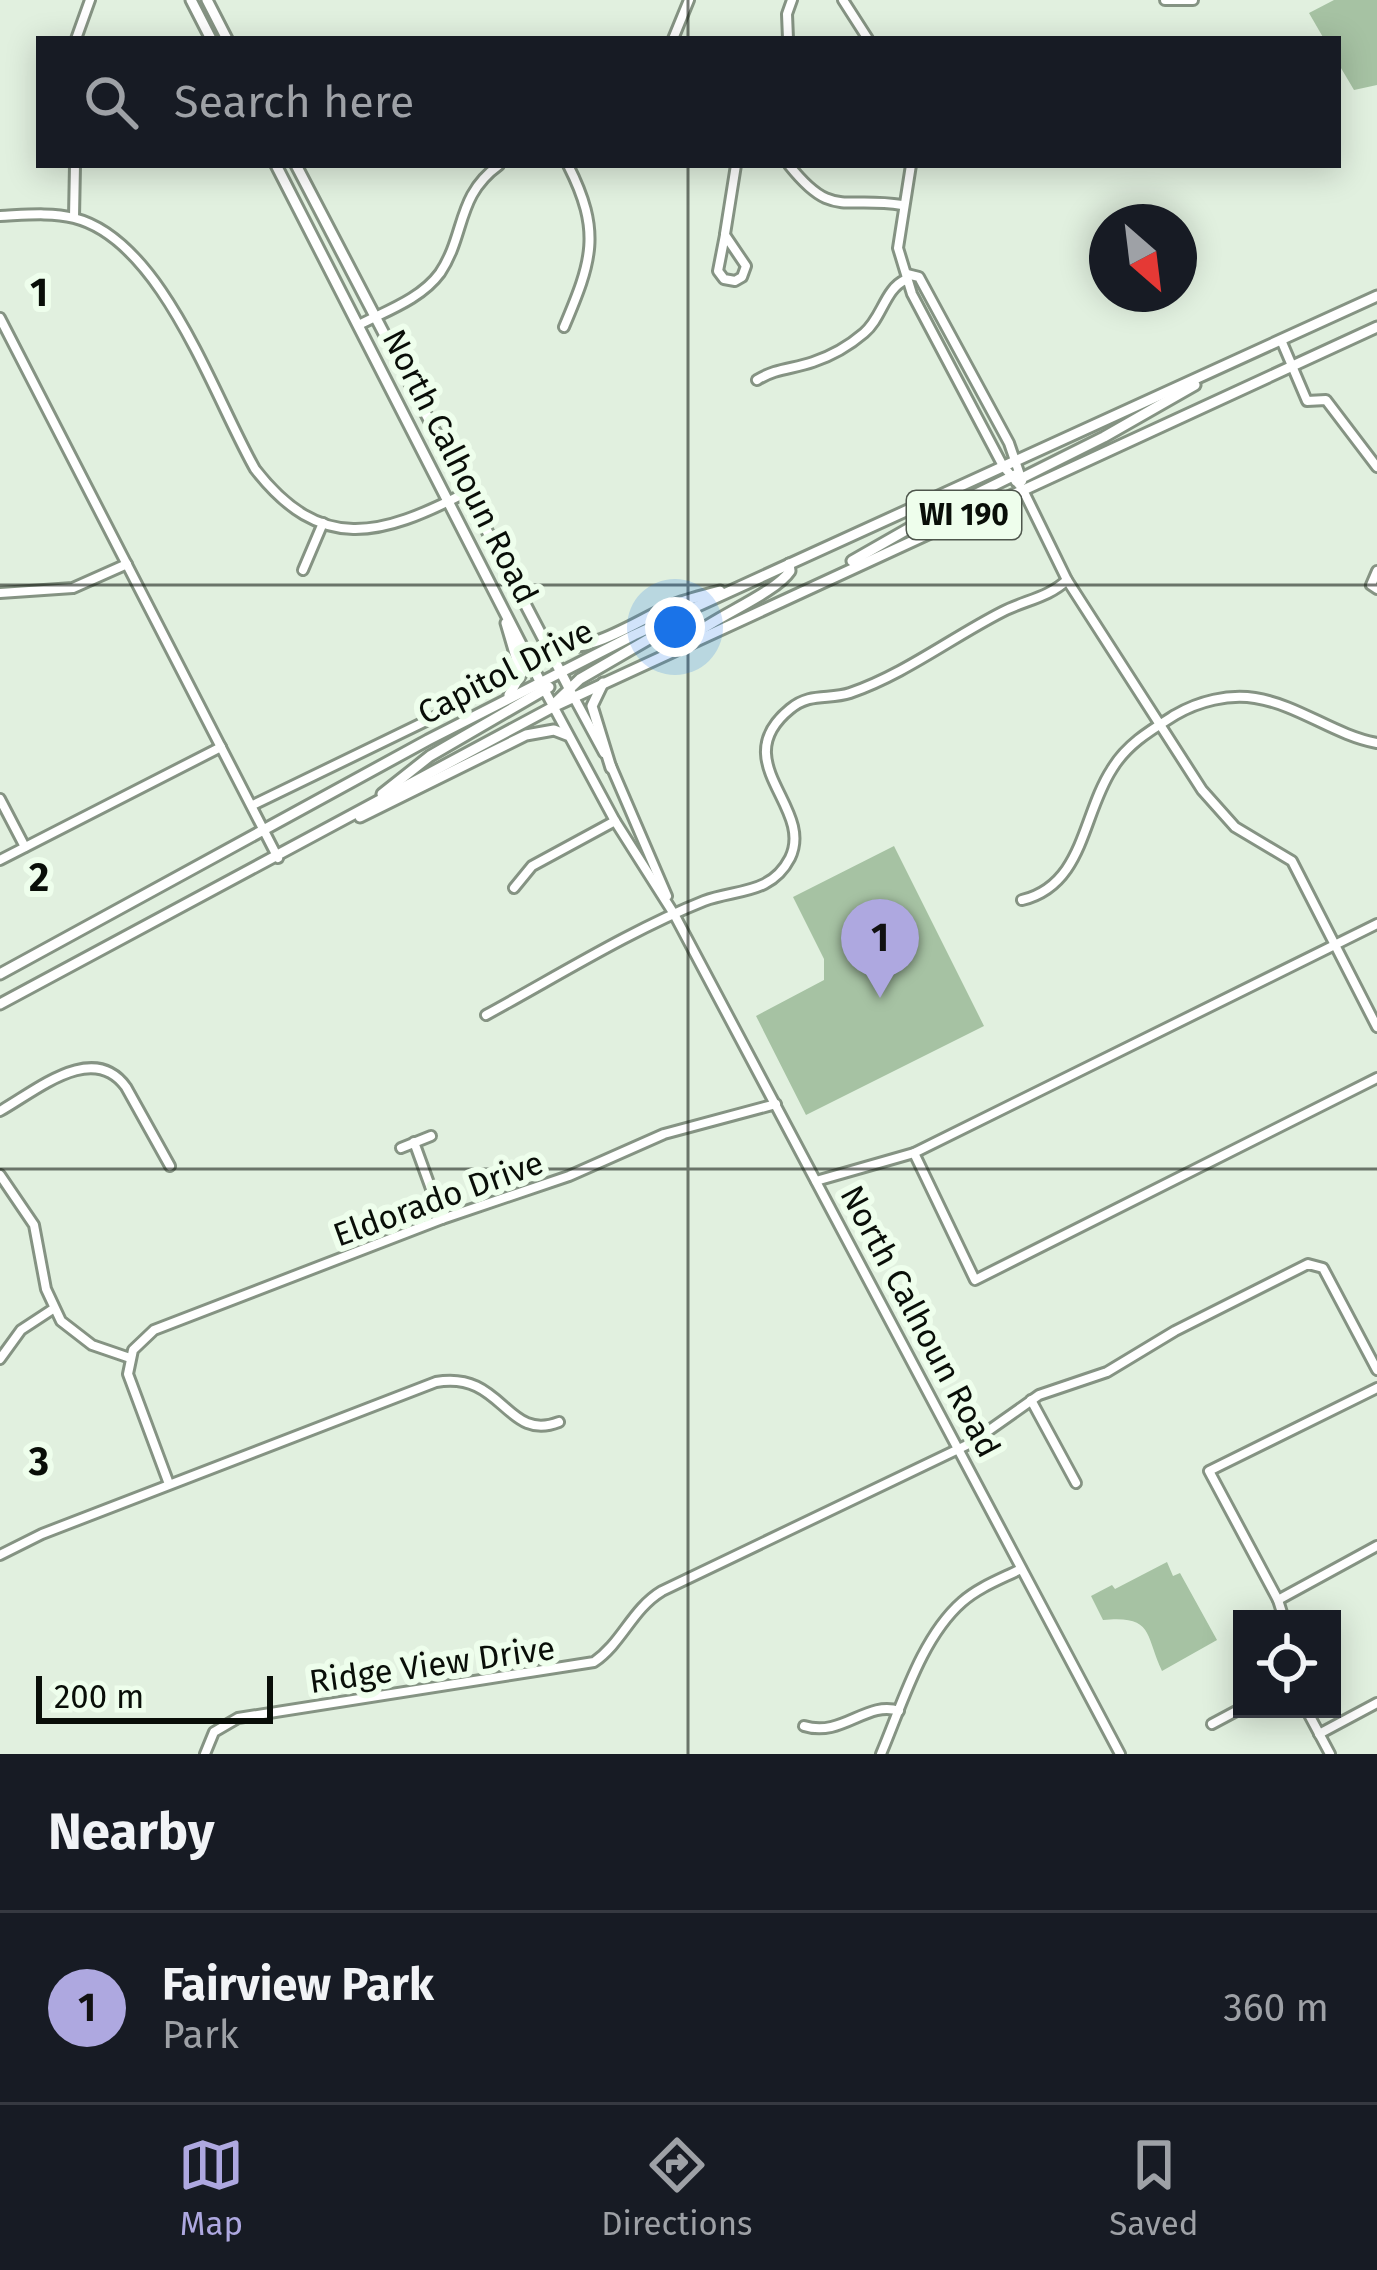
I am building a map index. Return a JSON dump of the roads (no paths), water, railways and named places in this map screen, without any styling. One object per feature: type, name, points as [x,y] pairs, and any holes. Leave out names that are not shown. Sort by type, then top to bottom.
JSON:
[{"type":"main road","points":[[191,0],[210,36]]},
{"type":"main road","points":[[207,0],[225,36]]},
{"type":"main road","name":"North Calhoun Road","points":[[279,168],[543,686]]},
{"type":"main road","name":"North Calhoun Road","points":[[298,168],[571,692]]},
{"type":"main road","points":[[1018,475],[1105,437],[1236,361],[1377,296]]},
{"type":"main road","name":"Capitol Drive","points":[[571,692],[604,682],[817,583],[929,517],[1018,475],[1293,367],[1377,327]]},
{"type":"main road","name":"Capitol Drive","points":[[560,672],[1003,466],[1018,475]]},
{"type":"main road","points":[[676,648],[718,616],[782,583],[790,572],[789,564]]},
{"type":"main road","points":[[546,646],[590,643],[675,604],[748,582]]},
{"type":"main road","points":[[497,595],[521,674],[518,686],[501,702]]},
{"type":"main road","points":[[553,706],[719,596]]},
{"type":"main road","points":[[369,806],[430,756],[560,672]]},
{"type":"main road","points":[[604,682],[592,706],[611,768]]},
{"type":"main road","name":"Capitol Drive","points":[[0,974],[501,702],[543,686]]},
{"type":"main road","name":"Capitol Drive","points":[[0,1004],[553,706]]},
{"type":"main road","points":[[317,837],[526,735],[554,730],[567,735]]},
{"type":"street","points":[[77,36],[90,0]]},
{"type":"street","points":[[674,36],[689,0]]},
{"type":"street","points":[[788,36],[792,0]]},
{"type":"street","points":[[843,0],[866,36]]},
{"type":"street","points":[[1165,0],[1193,0]]},
{"type":"street","points":[[74,218],[75,168]]},
{"type":"street","points":[[359,325],[419,292],[439,274],[472,190],[496,168]]},
{"type":"street","points":[[564,327],[587,272],[591,248],[588,212],[569,168]]},
{"type":"street","points":[[725,235],[746,266],[742,277],[734,281],[724,279],[718,271],[736,168]]},
{"type":"street","points":[[791,168],[824,200],[902,205]]},
{"type":"street","points":[[909,168],[898,248],[906,277],[1003,466]]},
{"type":"street","points":[[0,216],[74,218],[109,234],[146,266],[255,469],[282,501],[322,523],[370,530],[465,493]]},
{"type":"street","points":[[757,380],[784,367],[816,362],[850,343],[873,325],[894,286],[906,277],[919,277],[1067,580],[1223,816],[1292,861],[1377,1027]]},
{"type":"street","points":[[0,318],[278,858]]},
{"type":"street","points":[[1281,340],[1307,400],[1326,400],[1377,467]]},
{"type":"street","points":[[304,570],[322,523]]},
{"type":"street","points":[[0,593],[73,588],[127,564]]},
{"type":"street","points":[[1377,571],[1372,585],[1377,589]]},
{"type":"street","points":[[486,1015],[674,914],[716,897],[750,892],[779,874],[791,857],[794,825],[773,785],[766,758],[778,722],[790,709],[822,694],[848,694],[929,657],[969,630],[1041,598],[1067,580]]},
{"type":"street","name":"North Calhoun Road","points":[[543,686],[615,821],[674,914],[1120,1754]]},
{"type":"street","name":"North Calhoun Road","points":[[571,692],[611,768],[674,914]]},
{"type":"street","points":[[1022,900],[1059,882],[1077,853],[1111,770],[1142,735],[1189,707],[1225,698],[1255,698],[1294,710],[1354,739],[1377,743]]},
{"type":"street","points":[[253,805],[455,707]]},
{"type":"street","points":[[0,860],[221,747]]},
{"type":"street","points":[[0,800],[25,847]]},
{"type":"street","points":[[514,888],[532,866],[615,821]]},
{"type":"street","points":[[816,1181],[914,1154],[1377,924]]},
{"type":"street","points":[[0,1112],[78,1068],[103,1068],[126,1087],[170,1166]]},
{"type":"street","points":[[914,1154],[975,1280],[1377,1078]]},
{"type":"street","name":"Eldorado Drive","points":[[130,1358],[145,1336],[168,1324],[442,1219],[569,1176],[664,1134],[776,1104]]},
{"type":"street","points":[[401,1148],[431,1136]]},
{"type":"street","points":[[414,1142],[442,1219]]},
{"type":"street","points":[[0,1175],[34,1225],[53,1309],[84,1340],[130,1358],[132,1390],[169,1484]]},
{"type":"street","name":"Ridge View Drive","points":[[205,1754],[214,1732],[252,1715],[585,1666],[602,1656],[641,1605],[662,1591],[982,1436],[1031,1400],[1107,1372],[1194,1322],[1316,1263],[1323,1268],[1377,1370]]},
{"type":"street","points":[[0,1359],[21,1330],[53,1309]]},
{"type":"street","points":[[0,1555],[169,1484],[453,1378],[486,1388],[523,1423],[544,1428],[559,1422]]},
{"type":"street","points":[[1281,1610],[1209,1471],[1377,1388]]},
{"type":"street","points":[[1031,1400],[1076,1483]]},
{"type":"street","points":[[1278,1600],[1377,1546]]},
{"type":"street","points":[[881,1754],[936,1635],[952,1612],[966,1598],[1021,1569]]},
{"type":"street","points":[[1319,1734],[1377,1703]]},
{"type":"street","points":[[804,1726],[830,1730],[882,1708],[899,1711]]},
{"type":"street","points":[[1212,1724],[1233,1713]]},
{"type":"street","points":[[1311,1718],[1330,1754]]},
{"type":"place","name":"Fairview Park","points":[[880,998]]}]
